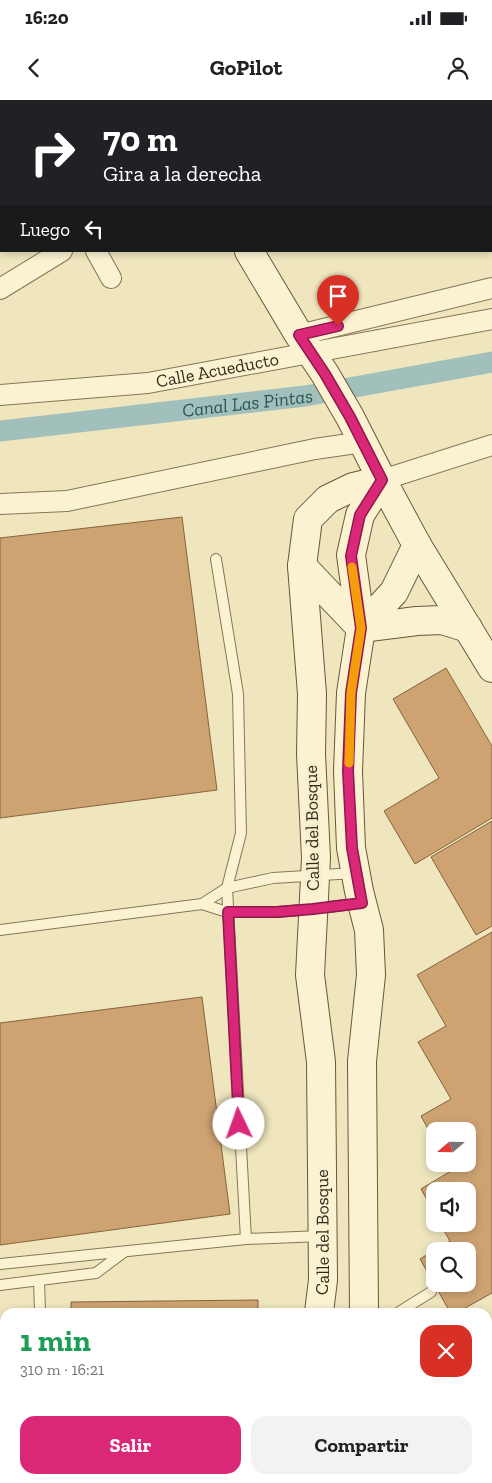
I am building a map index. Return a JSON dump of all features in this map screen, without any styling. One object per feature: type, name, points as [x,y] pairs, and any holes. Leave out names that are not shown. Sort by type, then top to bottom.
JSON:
[{"type":"street","points":[[0,289],[60,252]]},
{"type":"street","points":[[97,252],[111,278]]},
{"type":"street","points":[[250,252],[350,417],[417,545],[492,668]]},
{"type":"street","points":[[312,354],[492,288]]},
{"type":"street","name":"Calle Acueducto","points":[[0,395],[148,383],[492,319]]},
{"type":"street","points":[[0,504],[67,501],[316,449],[363,442]]},
{"type":"street","points":[[364,1308],[362,1061],[371,976],[370,930],[362,903],[352,848],[348,771],[351,693],[361,628],[351,556],[360,515],[382,480],[492,445]]},
{"type":"street","name":"Calle del Bosque","points":[[320,1308],[323,1280],[321,1062],[310,975],[316,858],[311,754],[312,694],[302,566],[308,519],[328,499],[353,487],[382,480]]},
{"type":"street","points":[[361,628],[394,592],[417,545]]},
{"type":"street","points":[[302,566],[361,628]]},
{"type":"street","points":[[361,628],[442,620],[468,628]]},
{"type":"lane","points":[[216,559],[238,694],[242,833],[227,888],[246,1239]]},
{"type":"lane","points":[[202,904],[227,888],[273,878],[314,874],[356,873]]},
{"type":"lane","points":[[0,930],[202,904],[228,912],[277,912],[362,903]]},
{"type":"lane","points":[[0,1264],[246,1239],[322,1236]]},
{"type":"lane","points":[[0,1284],[96,1273],[124,1252]]},
{"type":"lane","points":[[39,1280],[40,1308]]},
{"type":"lane","points":[[405,1308],[431,1292]]},
{"type":"building","points":[[182,517],[217,790],[0,818],[0,538]]},
{"type":"building","points":[[446,668],[492,746],[492,818],[415,864],[384,811],[439,778],[393,699]]},
{"type":"building","points":[[492,821],[492,926],[476,935],[431,857]]},
{"type":"building","points":[[492,932],[492,1293],[465,1308],[448,1308],[439,1292],[476,1292],[476,1242],[448,1242],[450,1241],[445,1232],[476,1232],[476,1182],[433,1182],[449,1172],[476,1172],[476,1122],[426,1122],[426,1125],[421,1116],[451,1099],[418,1042],[446,1026],[417,975]]},
{"type":"building","points":[[202,997],[230,1214],[0,1245],[0,1023]]},
{"type":"building","points":[[426,1186],[426,1198],[421,1189]]},
{"type":"building","points":[[426,1255],[426,1270],[420,1259]]},
{"type":"building","points":[[258,1300],[258,1308],[71,1308],[71,1302]]},
{"type":"waterway","name":"Canal Las Pintas","points":[[0,431],[305,396],[492,362]]},
{"type":"slow traffic","points":[[349,763],[351,693],[361,628],[352,567]]},
{"type":"route","points":[[239,1124],[228,912],[277,912],[362,903],[352,848],[348,771],[351,693],[361,628],[351,556],[360,515],[382,480],[350,417],[299,335],[338,326]]}]
